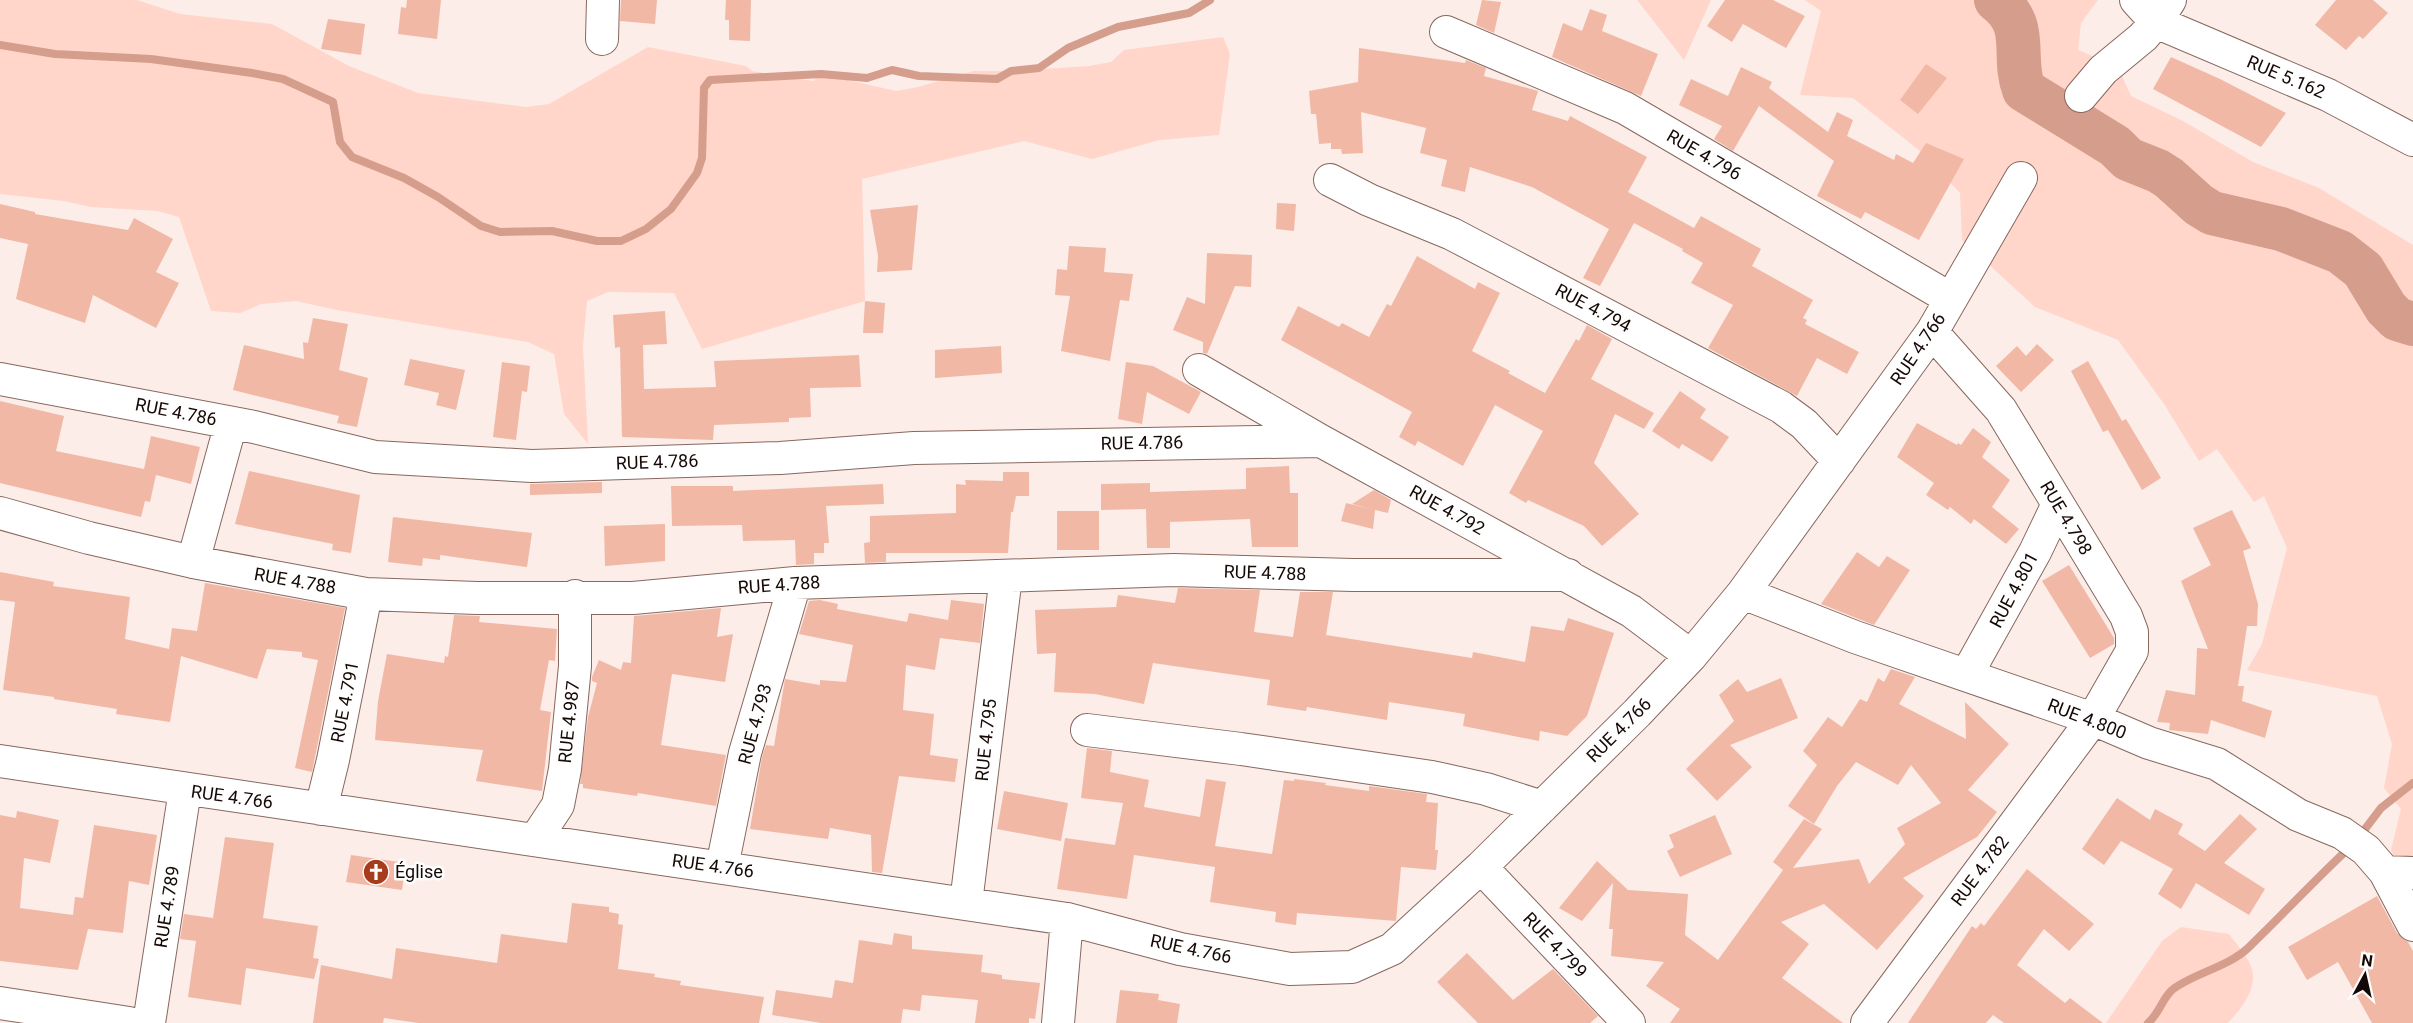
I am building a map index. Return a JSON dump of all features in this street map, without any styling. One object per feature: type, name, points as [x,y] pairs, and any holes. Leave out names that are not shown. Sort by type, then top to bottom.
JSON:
[{"type":"street","points":[[602,39],[603,0]]},
{"type":"street","points":[[2081,96],[2103,70],[2143,37],[2154,7]]},
{"type":"street","name":"RUE 5.162","points":[[2154,7],[2413,140]]},
{"type":"street","name":"RUE 4.796","points":[[1446,32],[1625,108],[1951,299]]},
{"type":"street","name":"RUE 4.766","points":[[0,761],[1067,919],[1180,949],[1290,969],[1352,967],[1392,949],[1481,867],[1691,656],[1743,593],[1932,332],[2021,178]]},
{"type":"street","name":"RUE 4.794","points":[[1330,180],[1369,200],[1452,234],[1780,407],[1804,424],[1839,461]]},
{"type":"street","name":"RUE 4.798","points":[[1932,332],[2001,410],[2126,616],[2132,632],[2132,651],[2093,719]]},
{"type":"street","name":"RUE 4.792","points":[[1199,370],[1321,441],[1631,611],[1691,656]]},
{"type":"street","name":"RUE 4.786","points":[[0,380],[231,423],[375,457],[532,466],[780,458],[914,448],[1321,441]]},
{"type":"street","points":[[193,562],[231,423]]},
{"type":"street","name":"RUE 4.801","points":[[1967,674],[2035,552],[2058,504]]},
{"type":"street","name":"RUE 4.788","points":[[0,513],[89,538],[193,562],[366,594],[477,598],[575,596],[633,598],[795,583],[1174,570],[1353,575],[1568,575]]},
{"type":"street","name":"RUE 4.795","points":[[966,903],[1006,576]]},
{"type":"street","name":"RUE 4.793","points":[[722,867],[746,753],[795,583]]},
{"type":"street","name":"RUE 4.800","points":[[1743,593],[1855,637],[2093,719],[2149,743],[2217,764],[2298,815],[2377,857]]},
{"type":"street","name":"RUE 4.791","points":[[321,809],[366,594]]},
{"type":"street","name":"RUE 4.987","points":[[535,840],[558,805],[565,769],[575,666],[575,596]]},
{"type":"street","name":"RUE 4.782","points":[[1867,1023],[2093,719]]},
{"type":"street","points":[[1087,730],[1241,749],[1432,777],[1486,789],[1542,807]]},
{"type":"street","name":"RUE 4.789","points":[[149,1023],[185,790]]},
{"type":"street","points":[[2377,857],[2413,925]]},
{"type":"street","name":"RUE 4.799","points":[[1481,867],[1629,1023]]},
{"type":"street","points":[[1058,1023],[1067,919]]},
{"type":"street","points":[[0,1003],[129,1023]]},
{"type":"shaded area","points":[[0,0],[137,0],[180,14],[272,24],[349,66],[418,93],[526,107],[549,104],[648,47],[746,66],[752,71],[813,81],[821,74],[896,91],[974,71],[1089,66],[1111,62],[1124,50],[1223,37],[1230,54],[1219,135],[1159,140],[1092,159],[1024,141],[862,179],[865,301],[702,349],[674,293],[608,292],[587,301],[583,346],[588,444],[564,414],[554,354],[528,342],[296,301],[261,304],[240,313],[211,311],[179,217],[158,211],[91,207],[64,201],[0,194]]},
{"type":"shaded area","points":[[1637,0],[1711,0],[1684,60]]},
{"type":"shaded area","points":[[1805,0],[2098,0],[2081,23],[2078,50],[2118,67],[2131,96],[2183,121],[2253,162],[2319,188],[2413,245],[2413,906],[2391,850],[2401,809],[2384,788],[2392,744],[2377,696],[2247,670],[2262,644],[2287,548],[2264,496],[2254,502],[2217,449],[2199,461],[2164,404],[2118,340],[2035,307],[1962,240],[1960,193],[1920,151],[1853,98],[1800,95],[1821,11]]},
{"type":"shaded area","points":[[2181,927],[2229,934],[2245,956],[2251,965],[2253,977],[2247,999],[2238,1012],[2228,1023],[2106,1023],[2162,941]]},
{"type":"building","points":[[407,0],[441,0],[437,39],[398,34],[401,7],[406,8]]},
{"type":"building","points":[[621,0],[657,0],[655,24],[620,21]]},
{"type":"building","points":[[726,0],[751,0],[750,41],[729,40],[729,20],[725,20]]},
{"type":"building","points":[[1482,0],[1501,2],[1494,33],[1476,25]]},
{"type":"building","points":[[1725,0],[1773,0],[1805,16],[1786,48],[1743,24],[1732,42],[1707,26]]},
{"type":"building","points":[[2336,0],[2373,0],[2388,13],[2363,39],[2359,36],[2346,50],[2315,25]]},
{"type":"building","points":[[1590,9],[1607,15],[1602,31],[1658,54],[1641,96],[1552,57],[1563,23],[1582,31]]},
{"type":"building","points":[[328,19],[365,24],[361,55],[321,49]]},
{"type":"building","points":[[1359,48],[1465,63],[1466,60],[1486,68],[1484,76],[1538,91],[1532,110],[1568,121],[1570,116],[1647,157],[1628,192],[1694,228],[1701,216],[1761,249],[1752,266],[1813,300],[1803,318],[1807,320],[1805,324],[1859,352],[1847,374],[1817,358],[1797,396],[1708,348],[1733,305],[1691,283],[1703,263],[1682,251],[1683,249],[1634,223],[1600,286],[1583,278],[1609,229],[1532,187],[1470,167],[1465,192],[1441,186],[1447,160],[1420,153],[1426,128],[1361,112],[1363,153],[1342,154],[1341,149],[1331,149],[1331,143],[1319,144],[1316,114],[1311,114],[1309,91],[1358,82]]},
{"type":"building","points":[[2171,57],[2286,113],[2261,147],[2153,89]]},
{"type":"building","points":[[1926,64],[1947,78],[1918,114],[1900,100]]},
{"type":"building","points":[[1741,67],[1772,82],[1769,88],[1828,132],[1837,112],[1853,120],[1847,136],[1894,160],[1896,154],[1913,163],[1926,143],[1964,159],[1919,240],[1865,212],[1861,219],[1817,196],[1834,161],[1759,106],[1733,151],[1714,139],[1722,126],[1679,105],[1691,79],[1728,96]]},
{"type":"building","points":[[1277,203],[1296,204],[1294,231],[1276,229]]},
{"type":"building","points":[[0,204],[35,212],[35,214],[128,230],[134,218],[173,239],[156,272],[179,283],[156,328],[93,295],[85,323],[16,299],[28,244],[0,238]]},
{"type":"building","points":[[918,205],[912,270],[877,272],[878,256],[870,210]]},
{"type":"building","points":[[1069,246],[1106,248],[1104,272],[1133,274],[1129,301],[1120,300],[1110,361],[1061,351],[1070,296],[1055,295],[1057,269],[1067,270]]},
{"type":"building","points":[[1207,253],[1252,255],[1251,287],[1235,286],[1207,354],[1203,353],[1203,342],[1173,330],[1187,297],[1205,304]]},
{"type":"building","points":[[1417,256],[1475,289],[1478,282],[1500,293],[1472,351],[1545,393],[1576,339],[1579,341],[1587,325],[1612,339],[1591,379],[1654,413],[1644,429],[1615,414],[1594,463],[1639,514],[1602,546],[1584,526],[1528,500],[1526,503],[1509,493],[1543,431],[1495,405],[1463,466],[1418,441],[1415,446],[1399,437],[1412,412],[1281,340],[1298,306],[1339,327],[1342,323],[1369,337],[1387,304],[1391,306]]},
{"type":"building","points":[[865,301],[885,303],[883,333],[863,333]]},
{"type":"building","points":[[665,311],[667,344],[643,345],[644,389],[716,387],[714,361],[859,355],[861,387],[810,388],[811,417],[789,418],[789,422],[714,425],[713,440],[622,437],[620,347],[615,348],[613,315]]},
{"type":"building","points":[[313,318],[348,324],[339,370],[368,378],[357,427],[337,423],[339,416],[233,390],[244,345],[304,359],[303,342],[308,343]]},
{"type":"building","points":[[2037,344],[2054,360],[2021,392],[1996,366],[2017,346],[2026,356]]},
{"type":"building","points":[[1001,346],[1002,373],[935,378],[935,350]]},
{"type":"building","points":[[410,359],[465,370],[456,410],[436,405],[439,393],[404,385]]},
{"type":"building","points":[[2088,361],[2122,421],[2126,419],[2161,478],[2142,490],[2108,430],[2103,432],[2071,371]]},
{"type":"building","points":[[502,362],[530,366],[527,392],[522,391],[516,440],[493,437]]},
{"type":"building","points":[[1126,362],[1153,366],[1201,392],[1189,414],[1147,392],[1142,424],[1118,419]]},
{"type":"building","points":[[1680,391],[1706,409],[1700,418],[1729,437],[1712,462],[1682,444],[1679,449],[1652,431]]},
{"type":"building","points":[[0,401],[64,416],[56,451],[144,469],[151,436],[200,447],[191,484],[156,475],[150,502],[145,501],[141,517],[0,483]]},
{"type":"building","points":[[1917,423],[1957,445],[1958,443],[1961,445],[1973,428],[1991,442],[1982,457],[2010,480],[1992,507],[2019,529],[2006,544],[1974,519],[1971,524],[1950,507],[1948,510],[1926,495],[1934,483],[1897,457]]},
{"type":"building","points":[[1289,466],[1290,493],[1298,493],[1298,547],[1252,547],[1250,519],[1170,522],[1170,548],[1147,548],[1146,509],[1101,510],[1101,484],[1150,483],[1150,492],[1246,489],[1246,468]]},
{"type":"building","points":[[249,471],[360,495],[351,553],[332,550],[333,544],[235,524]]},
{"type":"building","points":[[1003,472],[1029,472],[1029,496],[1016,496],[1013,512],[1011,512],[1008,553],[886,553],[886,562],[865,563],[864,543],[870,542],[870,516],[956,513],[956,484],[966,485],[965,480],[1003,481]]},
{"type":"building","points":[[602,482],[602,493],[530,495],[530,484]]},
{"type":"building","points":[[883,484],[884,504],[826,506],[829,543],[824,543],[824,553],[814,553],[814,564],[796,565],[795,540],[743,541],[742,525],[672,526],[671,486],[733,486],[733,491]]},
{"type":"building","points":[[1374,490],[1391,500],[1388,513],[1375,510],[1373,529],[1341,521],[1346,503],[1374,510],[1352,504]]},
{"type":"building","points":[[2232,510],[2251,548],[2243,551],[2258,604],[2257,626],[2247,626],[2238,686],[2244,686],[2242,701],[2272,711],[2265,738],[2211,720],[2208,734],[2169,730],[2170,723],[2157,722],[2166,690],[2195,695],[2197,648],[2208,649],[2181,581],[2211,565],[2193,528]]},
{"type":"building","points":[[1057,511],[1099,511],[1099,550],[1057,550]]},
{"type":"building","points":[[393,517],[532,533],[527,567],[440,555],[440,560],[423,558],[422,566],[388,562]]},
{"type":"building","points":[[665,524],[665,561],[605,566],[604,526]]},
{"type":"building","points":[[1857,552],[1879,567],[1887,556],[1910,570],[1874,625],[1821,604]]},
{"type":"building","points":[[2069,565],[2114,638],[2114,644],[2090,658],[2042,581]]},
{"type":"building","points":[[0,572],[54,582],[53,586],[130,597],[125,639],[169,649],[172,628],[197,631],[205,583],[345,608],[312,772],[295,768],[318,660],[302,657],[302,652],[267,649],[257,679],[181,656],[170,722],[116,714],[117,709],[3,690],[15,602],[0,600]]},
{"type":"building","points":[[1178,588],[1260,590],[1254,632],[1293,637],[1300,592],[1333,592],[1326,635],[1472,658],[1473,652],[1525,662],[1531,626],[1564,631],[1568,618],[1614,633],[1587,716],[1567,736],[1540,731],[1539,741],[1463,726],[1465,714],[1389,702],[1387,720],[1307,707],[1306,711],[1267,705],[1270,680],[1153,663],[1144,704],[1095,694],[1054,692],[1056,653],[1037,654],[1035,610],[1116,607],[1118,595],[1175,603]]},
{"type":"building","points":[[820,600],[838,604],[837,609],[907,622],[909,613],[948,620],[951,600],[984,604],[980,643],[940,638],[935,670],[906,665],[903,710],[934,714],[930,755],[958,759],[955,782],[899,776],[882,873],[872,872],[871,835],[830,828],[828,839],[750,829],[762,757],[766,745],[774,746],[785,679],[820,685],[820,680],[846,682],[853,645],[799,634],[809,601]]},
{"type":"building","points":[[721,608],[717,637],[733,634],[725,682],[672,674],[661,745],[726,755],[716,806],[638,793],[637,796],[583,788],[583,784],[580,784],[588,717],[597,683],[592,681],[592,677],[599,660],[621,670],[623,662],[631,663],[634,616]]},
{"type":"building","points":[[454,615],[480,616],[479,622],[557,629],[555,661],[549,660],[540,710],[551,712],[542,791],[476,781],[483,750],[375,740],[378,701],[387,654],[444,663],[445,656],[448,657]]},
{"type":"building","points":[[1891,669],[1915,677],[1899,704],[1966,739],[1965,702],[2009,744],[1968,790],[1997,812],[1977,837],[1903,878],[1924,896],[1877,950],[1824,904],[1781,922],[1809,944],[1782,978],[1843,1023],[1670,1023],[1680,1009],[1646,986],[1664,962],[1611,956],[1613,929],[1609,929],[1613,883],[1582,921],[1559,908],[1597,861],[1628,890],[1688,894],[1685,935],[1718,960],[1783,870],[1773,862],[1804,819],[1822,829],[1793,868],[1859,859],[1869,884],[1905,844],[1897,828],[1941,803],[1911,765],[1898,785],[1856,762],[1837,786],[1814,824],[1788,806],[1817,765],[1803,751],[1828,717],[1842,727],[1860,699],[1867,702],[1878,678],[1884,682]]},
{"type":"building","points":[[1781,678],[1798,718],[1730,745],[1752,767],[1717,801],[1686,769],[1734,721],[1719,695],[1738,679],[1747,692]]},
{"type":"building","points":[[1087,748],[1112,751],[1110,772],[1149,780],[1144,807],[1200,817],[1206,779],[1226,782],[1215,846],[1272,854],[1284,780],[1326,783],[1325,785],[1369,791],[1369,786],[1427,794],[1426,802],[1438,803],[1436,870],[1401,867],[1396,921],[1297,913],[1296,925],[1275,922],[1276,912],[1210,902],[1215,867],[1134,855],[1127,899],[1057,889],[1065,838],[1115,845],[1123,803],[1081,798]]},
{"type":"building","points":[[1004,791],[1068,803],[1061,841],[997,829]]},
{"type":"building","points":[[2117,798],[2150,820],[2155,809],[2183,824],[2178,834],[2205,851],[2240,814],[2257,829],[2224,863],[2265,889],[2249,915],[2196,883],[2181,909],[2158,894],[2173,869],[2121,841],[2104,865],[2082,849]]},
{"type":"building","points":[[17,811],[59,820],[50,863],[24,858],[20,908],[73,915],[75,897],[83,898],[94,825],[157,835],[149,885],[129,881],[123,933],[88,929],[78,970],[0,961],[0,815],[16,818]]},
{"type":"building","points":[[1715,815],[1732,854],[1680,877],[1667,851],[1674,847],[1669,835]]},
{"type":"building","points":[[225,837],[274,843],[263,918],[318,926],[313,958],[319,959],[314,979],[246,968],[241,1005],[188,997],[196,941],[180,939],[184,914],[213,918]]},
{"type":"building","name":"Église","points":[[351,855],[406,863],[402,890],[346,882]]},
{"type":"building","points":[[2027,869],[2094,924],[2069,951],[2044,929],[2017,965],[2065,1003],[2070,998],[2103,1023],[2004,1023],[1993,1015],[1986,1023],[1908,1023],[1972,926],[1976,929],[1981,923],[1984,926]]},
{"type":"building","points":[[2377,896],[2397,933],[2408,942],[2413,951],[2413,1023],[2372,1023],[2338,962],[2307,980],[2288,947]]},
{"type":"building","points":[[572,903],[609,907],[609,912],[619,914],[618,924],[623,925],[618,969],[655,974],[654,977],[681,981],[680,985],[764,997],[759,1023],[418,1023],[384,1018],[383,1023],[313,1023],[321,965],[392,979],[396,948],[497,963],[501,934],[567,943]]},
{"type":"building","points":[[894,933],[912,936],[912,949],[983,955],[981,972],[1002,975],[1002,979],[1040,983],[1035,1019],[1029,1018],[1029,1023],[975,1023],[978,1000],[922,995],[920,1011],[903,1009],[901,1023],[821,1023],[772,1015],[776,990],[832,998],[835,980],[853,983],[859,940],[892,945]]},
{"type":"building","points":[[1467,953],[1513,1000],[1553,969],[1598,1016],[1590,1023],[1478,1023],[1437,982]]},
{"type":"building","points":[[1120,990],[1159,994],[1158,1000],[1180,1004],[1177,1023],[1116,1023]]},
{"type":"waterway","points":[[0,45],[55,54],[151,59],[283,79],[333,102],[340,142],[352,157],[404,178],[438,197],[481,226],[500,232],[552,231],[597,241],[621,241],[646,229],[671,209],[697,173],[702,158],[704,88],[710,80],[821,74],[867,78],[892,70],[919,76],[997,79],[1011,71],[1039,68],[1068,48],[1118,27],[1189,13],[1210,0]]},
{"type":"waterway","points":[[1996,0],[2007,10],[2017,31],[2020,77],[2024,90],[2115,146],[2128,159],[2169,178],[2199,205],[2212,213],[2281,229],[2340,252],[2363,270],[2386,308],[2397,319],[2413,324]]},
{"type":"waterway","points":[[2359,837],[2381,808],[2413,783]]},
{"type":"waterway","points":[[2148,1023],[2172,990],[2240,955],[2349,848]]},
{"type":"place","name":"Église","points":[[376,872]]}]
